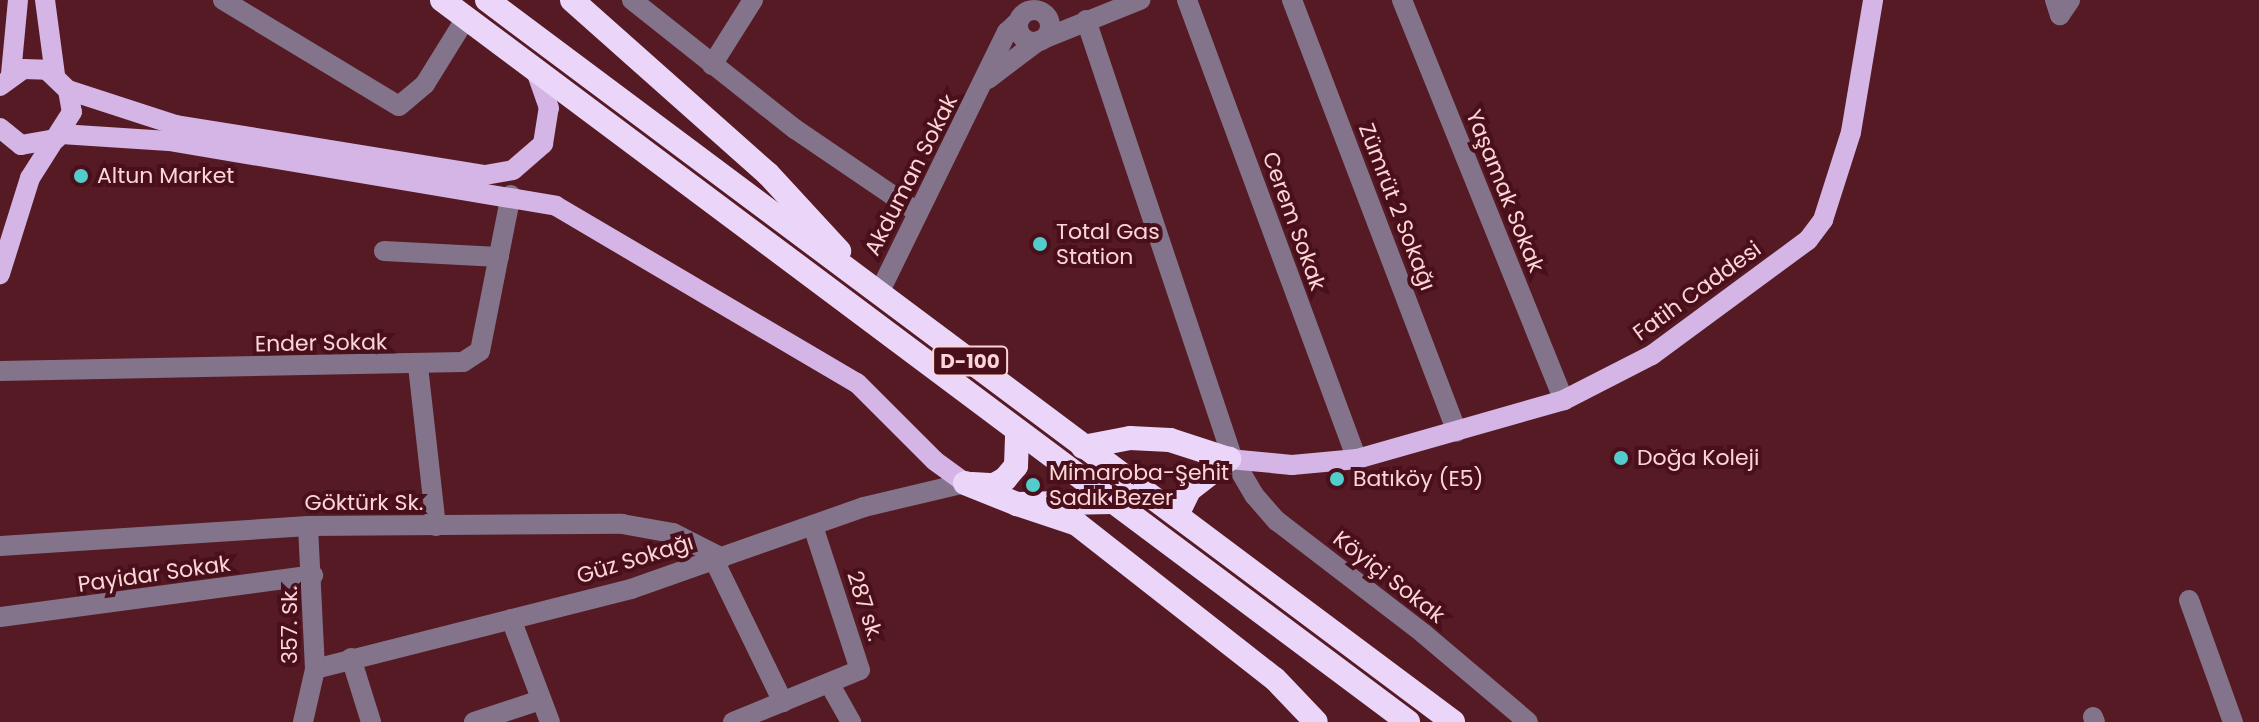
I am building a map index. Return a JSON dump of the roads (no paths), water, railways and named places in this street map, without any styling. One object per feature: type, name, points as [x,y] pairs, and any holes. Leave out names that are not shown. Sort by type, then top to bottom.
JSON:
[{"type":"highway","name":"D-100","points":[[442,0],[1017,433],[1408,722]]},
{"type":"highway","name":"D-100","points":[[487,0],[1453,722]]},
{"type":"highway","points":[[572,0],[768,174],[879,293]]},
{"type":"highway","points":[[965,483],[994,485],[1005,479],[1016,466],[1017,433]]},
{"type":"highway","points":[[1083,447],[1130,438],[1170,440],[1231,459]]},
{"type":"highway","points":[[1177,515],[1189,490],[1231,459]]},
{"type":"highway","points":[[965,483],[1077,524],[1275,679],[1316,722]]},
{"type":"highway","points":[[1017,504],[1112,502]]},
{"type":"main road","points":[[4,80],[18,0]]},
{"type":"main road","points":[[0,274],[20,200],[72,112],[62,82],[45,0]]},
{"type":"main road","name":"Fatih Caddesi","points":[[1231,459],[1292,465],[1357,459],[1564,400],[1652,355],[1808,240],[1823,220],[1841,170],[1873,0]]},
{"type":"main road","points":[[4,80],[35,68],[130,114],[176,125],[485,175],[513,170],[543,144],[549,108],[535,68]]},
{"type":"main road","points":[[0,132],[21,145],[59,137],[169,141],[511,195],[568,212],[810,352],[857,383],[935,461],[965,483]]},
{"type":"street","points":[[223,0],[399,106],[425,84],[466,18]]},
{"type":"street","points":[[632,0],[712,65],[917,212]]},
{"type":"street","points":[[712,65],[753,0]]},
{"type":"street","name":"Akduman Sokak","points":[[988,79],[1040,40],[1062,35],[1084,20],[1140,0]]},
{"type":"street","name":"Cerem Sokak","points":[[1187,0],[1357,459]]},
{"type":"street","name":"Zümrüt 2 Sokağı","points":[[1292,0],[1457,431]]},
{"type":"street","name":"Yaşamak Sokak","points":[[1402,0],[1564,400]]},
{"type":"street","points":[[2055,0],[2060,15],[2070,0]]},
{"type":"street","points":[[1040,40],[1023,37],[1030,10],[1084,20]]},
{"type":"street","name":"Akduman Sokak","points":[[879,293],[917,212],[988,79],[1007,32],[1030,10]]},
{"type":"street","name":"Köyiçi Sokak","points":[[1084,20],[1231,459],[1277,521],[1528,722]]},
{"type":"street","name":"Ender Sokak","points":[[0,371],[418,366],[463,362],[480,351],[511,195]]},
{"type":"street","points":[[384,251],[499,257]]},
{"type":"street","points":[[418,366],[436,526]]},
{"type":"street","name":"Güz Sokağı","points":[[315,669],[631,589],[864,507],[965,483]]},
{"type":"street","name":"Göktürk Sk.","points":[[0,546],[308,526],[622,524],[673,533],[718,559]]},
{"type":"street","name":"357. Sk.","points":[[302,722],[315,669],[313,575],[308,526]]},
{"type":"street","name":"287 sk.","points":[[813,526],[860,670],[829,683]]},
{"type":"street","points":[[718,559],[783,702]]},
{"type":"street","name":"Payidar Sokak","points":[[0,617],[313,575]]},
{"type":"street","points":[[2189,600],[2233,722]]},
{"type":"street","points":[[511,619],[550,722]]},
{"type":"street","points":[[351,658],[371,722]]},
{"type":"street","points":[[733,722],[829,683],[851,722]]},
{"type":"street","points":[[474,722],[540,700]]},
{"type":"place","name":"Altun Market","points":[[81,176]]},
{"type":"place","name":"Total Gas Station","points":[[1040,244]]},
{"type":"place","name":"Doğa Koleji","points":[[1621,458]]},
{"type":"place","name":"Batıköy (E5)","points":[[1337,479]]},
{"type":"place","name":"Mimaroba-Şehit Sadık Bezer","points":[[1033,485]]}]
